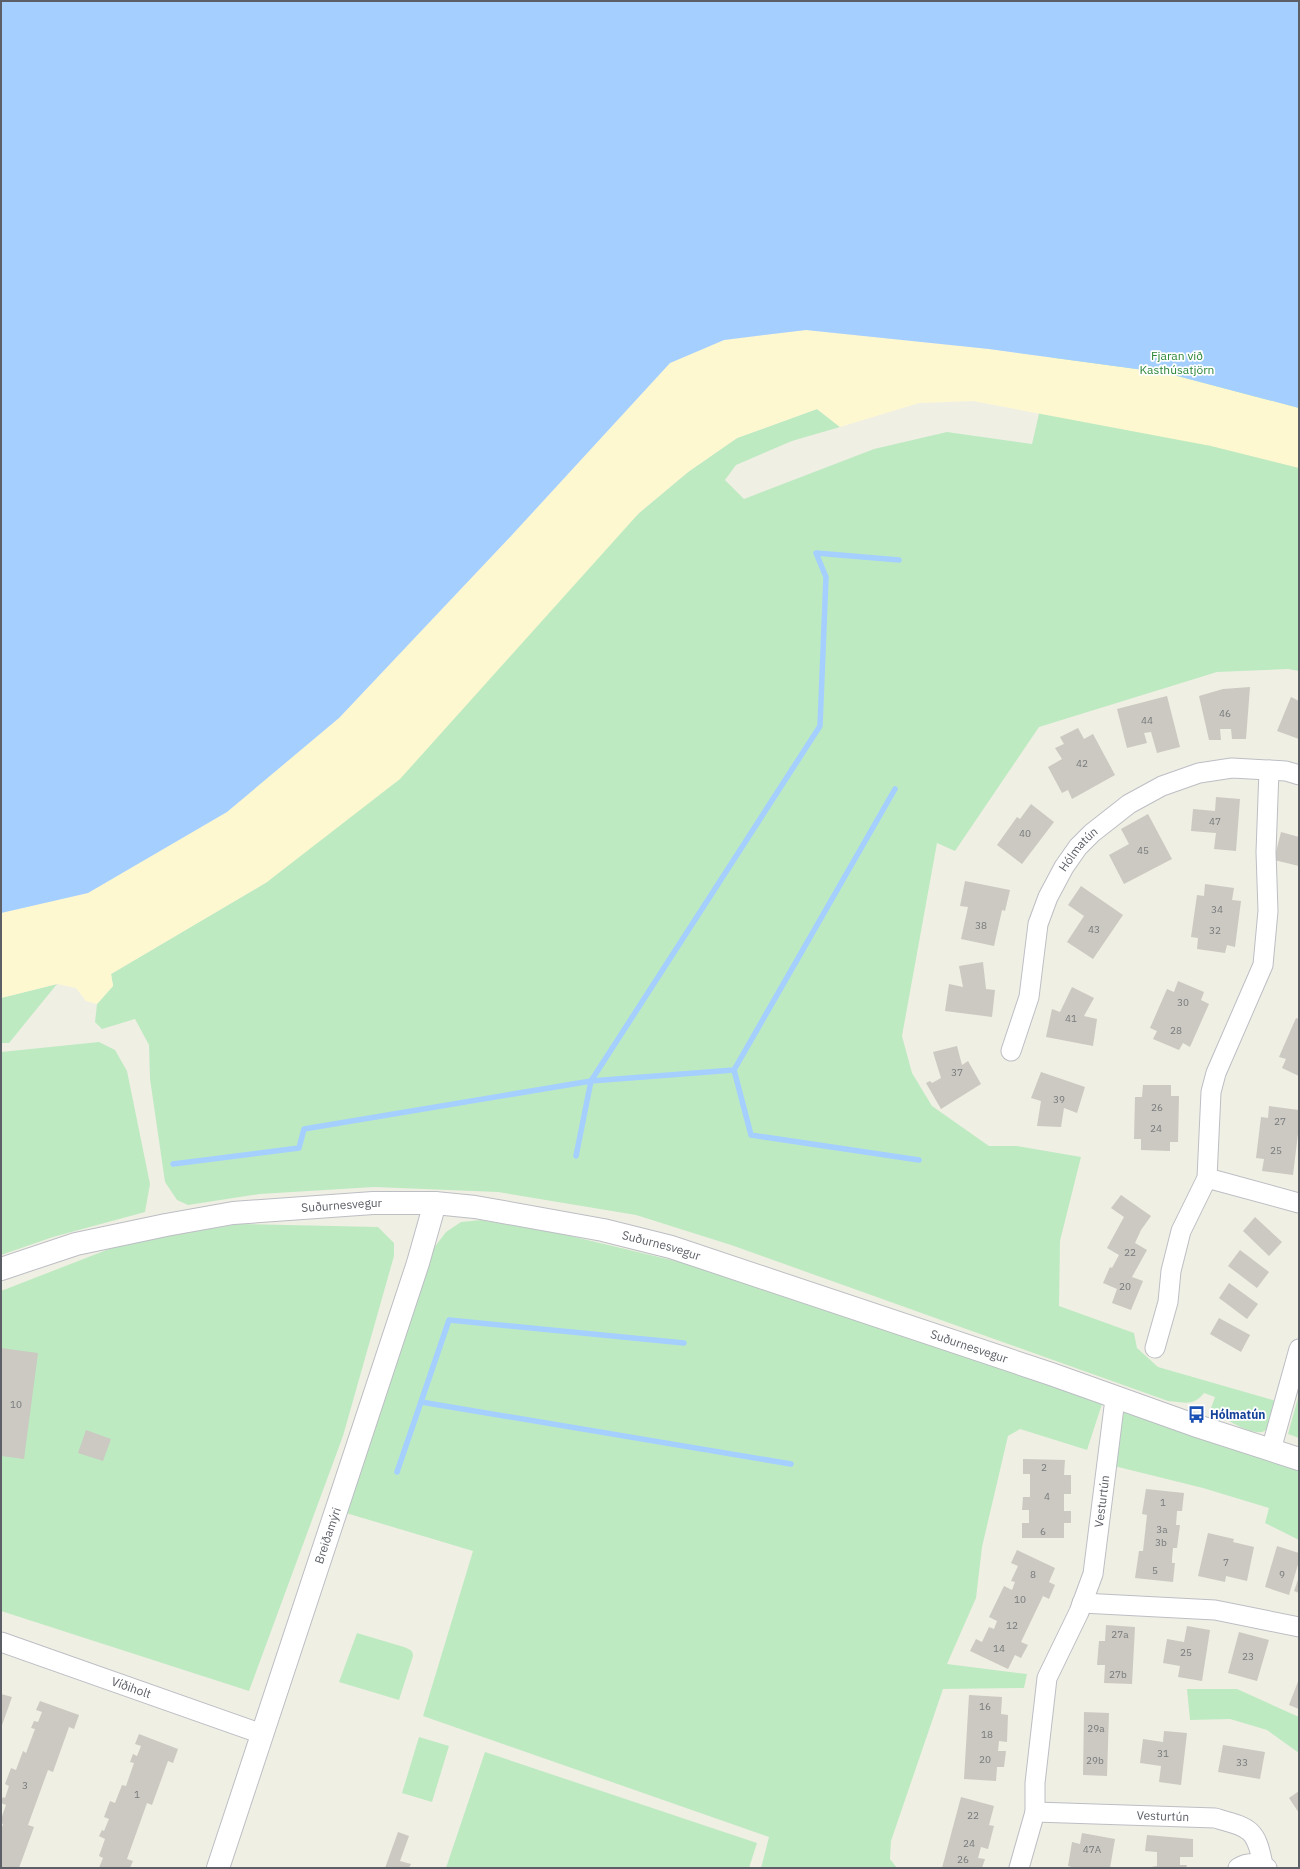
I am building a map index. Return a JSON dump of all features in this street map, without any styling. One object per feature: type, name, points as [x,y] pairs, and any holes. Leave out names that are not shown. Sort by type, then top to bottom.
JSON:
[{"type":"street","name":"Hólmatún","points":[[1011,1051],[1029,997],[1038,924],[1048,897],[1064,867],[1078,847],[1092,833],[1130,804],[1162,786],[1199,773],[1232,768],[1269,770],[1299,775]]},
{"type":"street","points":[[1155,1348],[1168,1302],[1171,1271],[1181,1232],[1207,1178],[1211,1092],[1216,1073],[1263,965],[1268,910],[1266,852],[1269,770]]},
{"type":"street","points":[[1207,1178],[1299,1204]]},
{"type":"street","name":"Suðurnesvegur","points":[[1,1269],[76,1244],[166,1225],[233,1213],[373,1203],[435,1204],[475,1207],[603,1230],[670,1247],[1051,1374],[1115,1399],[1299,1459]]},
{"type":"street","name":"Breiðamýri","points":[[218,1868],[416,1270],[435,1204]]},
{"type":"street","points":[[1271,1450],[1299,1349]]},
{"type":"street","name":"Vesturtún","points":[[1019,1868],[1035,1812],[1035,1783],[1044,1688],[1047,1678],[1082,1603],[1093,1574],[1115,1399]]},
{"type":"street","points":[[1082,1603],[1215,1610],[1299,1627]]},
{"type":"street","name":"Víðiholt","points":[[1,1642],[262,1734]]},
{"type":"street","name":"Vesturtún","points":[[1035,1812],[1215,1818],[1237,1824],[1249,1831],[1258,1842],[1265,1867],[1247,1864],[1238,1868]]},
{"type":"green space","name":"Fjaran við Kasthúsatjörn","points":[[1299,146],[1299,671],[1288,669],[1217,672],[1039,727],[955,851],[937,843],[902,1036],[912,1073],[932,1106],[989,1146],[1017,1146],[1081,1157],[1060,1241],[1059,1306],[1134,1333],[1137,1348],[1158,1367],[1276,1401],[1271,1428],[1262,1432],[1256,1432],[1242,1428],[1221,1416],[1211,1408],[1215,1397],[1204,1393],[1196,1400],[1188,1403],[1168,1401],[731,1245],[636,1215],[498,1192],[374,1187],[260,1194],[188,1205],[177,1200],[165,1182],[150,1079],[149,1045],[135,1019],[102,1029],[95,1022],[97,1004],[113,986],[111,974],[267,882],[639,513],[688,472],[737,438],[817,409],[840,427],[792,441],[736,465],[725,480],[744,499],[874,449],[947,432],[1032,444],[1057,336]]},
{"type":"green space","points":[[57,984],[9,1043],[1,1043],[1,998]]},
{"type":"green space","points":[[99,1042],[115,1050],[127,1071],[150,1184],[145,1212],[53,1237],[1,1255],[1,1052]]},
{"type":"green space","points":[[481,1220],[558,1233],[684,1263],[1103,1401],[1087,1450],[1020,1429],[1008,1436],[982,1547],[976,1598],[947,1664],[1027,1674],[1024,1688],[943,1689],[891,1841],[890,1859],[897,1868],[761,1868],[769,1837],[423,1716],[473,1551],[346,1513],[430,1253],[446,1232],[461,1222]]},
{"type":"green space","points":[[239,1224],[378,1227],[394,1243],[394,1256],[343,1436],[249,1691],[1,1611],[1,1291],[122,1244]]},
{"type":"green space","points":[[1299,1394],[1299,1438],[1288,1434]]},
{"type":"green space","points":[[1124,1411],[1299,1471],[1299,1540],[1265,1523],[1269,1508],[1203,1488],[1114,1466]]},
{"type":"green space","points":[[357,1633],[404,1647],[412,1652],[413,1656],[399,1700],[339,1682]]},
{"type":"green space","points":[[1187,1689],[1237,1689],[1299,1717],[1299,1753],[1267,1730],[1230,1719],[1190,1720]]},
{"type":"green space","points":[[419,1737],[449,1746],[432,1802],[402,1793]]},
{"type":"green space","points":[[485,1752],[757,1843],[749,1868],[446,1868]]},
{"type":"sand","points":[[806,330],[989,349],[1166,373],[1299,408],[1299,468],[1211,446],[973,401],[919,403],[840,427],[817,409],[737,438],[688,472],[639,513],[400,779],[267,882],[111,974],[113,986],[97,1004],[86,1001],[76,988],[57,984],[1,998],[1,913],[88,893],[339,718],[511,536],[670,363],[724,340]]},
{"type":"water","points":[[1,1],[1299,1],[1299,408],[1166,373],[989,349],[806,330],[724,340],[670,363],[511,536],[339,718],[227,812],[88,893],[1,913]]},
{"type":"building","points":[[1250,687],[1246,739],[1232,739],[1231,729],[1220,729],[1221,740],[1209,740],[1199,696],[1223,689]]},
{"type":"building","points":[[1167,696],[1180,747],[1157,753],[1151,732],[1144,733],[1147,743],[1127,748],[1117,709]]},
{"type":"building","points":[[1291,697],[1299,701],[1299,739],[1277,731]]},
{"type":"building","points":[[1078,728],[1084,739],[1093,734],[1115,775],[1072,799],[1068,790],[1062,793],[1048,767],[1062,759],[1055,748],[1064,744],[1060,737]]},
{"type":"building","points":[[1216,797],[1240,799],[1236,851],[1214,849],[1216,833],[1191,831],[1193,809],[1215,811]]},
{"type":"building","points":[[1031,804],[1054,822],[1022,864],[997,845],[1017,817],[1020,819]]},
{"type":"building","points":[[1148,814],[1172,859],[1124,884],[1109,855],[1129,844],[1121,829]]},
{"type":"building","points":[[1281,832],[1299,837],[1299,866],[1274,860]]},
{"type":"building","points":[[965,881],[1010,890],[1005,911],[1002,910],[994,946],[961,939],[968,907],[960,906]]},
{"type":"building","points":[[1205,884],[1234,888],[1232,900],[1241,901],[1235,947],[1227,945],[1225,953],[1197,949],[1198,938],[1191,937],[1197,895],[1204,896]]},
{"type":"building","points":[[1081,886],[1123,915],[1093,959],[1067,942],[1084,916],[1068,905]]},
{"type":"building","points":[[983,962],[986,989],[995,990],[992,1017],[945,1011],[949,984],[963,987],[959,966]]},
{"type":"building","points":[[1178,981],[1204,992],[1201,1000],[1209,1004],[1190,1047],[1183,1043],[1179,1050],[1153,1039],[1157,1031],[1150,1028],[1167,989],[1174,992]]},
{"type":"building","points":[[1072,987],[1094,998],[1084,1016],[1097,1019],[1093,1046],[1046,1037],[1052,1009],[1060,1012]]},
{"type":"building","points":[[1296,1018],[1299,1019],[1299,1076],[1282,1068],[1286,1059],[1279,1057]]},
{"type":"building","points":[[957,1046],[962,1065],[968,1061],[981,1084],[941,1109],[926,1083],[930,1081],[932,1083],[941,1078],[933,1052]]},
{"type":"building","points":[[1041,1072],[1085,1087],[1077,1113],[1064,1108],[1061,1127],[1037,1126],[1041,1101],[1031,1098]]},
{"type":"building","points":[[1143,1085],[1171,1085],[1171,1096],[1179,1096],[1178,1142],[1170,1142],[1170,1151],[1141,1150],[1141,1139],[1134,1139],[1135,1097],[1142,1097]]},
{"type":"building","points":[[1269,1106],[1299,1110],[1299,1125],[1293,1175],[1262,1171],[1264,1159],[1256,1158],[1261,1117],[1268,1118]]},
{"type":"building","points":[[1121,1195],[1151,1216],[1141,1230],[1135,1243],[1147,1250],[1132,1277],[1143,1281],[1131,1310],[1112,1303],[1117,1289],[1103,1283],[1110,1267],[1112,1268],[1119,1255],[1107,1248],[1124,1217],[1111,1208]]},
{"type":"building","points":[[1255,1217],[1282,1242],[1269,1256],[1243,1231]]},
{"type":"building","points":[[1240,1250],[1269,1272],[1257,1288],[1228,1266]]},
{"type":"building","points":[[1229,1283],[1258,1304],[1247,1319],[1219,1298]]},
{"type":"building","points":[[1219,1318],[1250,1335],[1241,1352],[1210,1334]]},
{"type":"building","points":[[1,1348],[38,1353],[24,1459],[1,1456]]},
{"type":"building","points":[[86,1430],[111,1439],[103,1461],[78,1453]]},
{"type":"building","points":[[1023,1459],[1065,1460],[1064,1475],[1071,1475],[1071,1494],[1064,1494],[1064,1511],[1071,1511],[1071,1523],[1064,1523],[1064,1538],[1022,1538],[1022,1523],[1029,1523],[1029,1510],[1022,1510],[1023,1497],[1030,1497],[1030,1474],[1023,1474]]},
{"type":"building","points":[[1146,1489],[1184,1493],[1182,1511],[1177,1511],[1176,1525],[1180,1525],[1177,1548],[1173,1548],[1172,1563],[1175,1563],[1173,1582],[1135,1578],[1139,1551],[1143,1551],[1147,1515],[1142,1514]]},
{"type":"building","points":[[1208,1533],[1234,1539],[1233,1542],[1254,1547],[1247,1581],[1226,1576],[1225,1582],[1198,1576]]},
{"type":"building","points":[[1277,1546],[1299,1553],[1299,1561],[1289,1595],[1265,1587]]},
{"type":"building","points":[[1017,1550],[1055,1568],[1049,1582],[1055,1585],[1049,1599],[1043,1596],[1021,1642],[1028,1645],[1021,1658],[1015,1655],[1008,1669],[970,1651],[976,1639],[982,1642],[989,1627],[994,1629],[997,1621],[989,1617],[1004,1586],[1012,1590],[1015,1582],[1011,1581],[1018,1566],[1011,1563]]},
{"type":"building","points":[[1299,1577],[1299,1593],[1294,1591]]},
{"type":"building","points":[[1106,1625],[1135,1627],[1132,1684],[1104,1683],[1105,1665],[1097,1665],[1099,1641],[1105,1641]]},
{"type":"building","points":[[1187,1626],[1210,1630],[1202,1681],[1178,1677],[1180,1666],[1163,1663],[1167,1639],[1184,1642]]},
{"type":"building","points":[[1239,1632],[1269,1640],[1257,1681],[1228,1673]]},
{"type":"building","points":[[1299,1679],[1299,1709],[1289,1705]]},
{"type":"building","points":[[1,1694],[12,1697],[1,1728]]},
{"type":"building","points":[[969,1695],[1002,1697],[1001,1714],[1008,1715],[1007,1742],[999,1741],[998,1751],[1006,1751],[1004,1767],[997,1767],[996,1781],[964,1779]]},
{"type":"building","points":[[40,1701],[79,1715],[74,1729],[69,1727],[53,1772],[48,1770],[28,1825],[34,1827],[19,1868],[1,1868],[1,1831],[3,1824],[1,1823],[1,1819],[6,1805],[1,1803],[1,1801],[3,1797],[5,1798],[9,1786],[5,1784],[11,1768],[16,1770],[23,1751],[26,1753],[35,1729],[31,1728],[34,1721],[38,1722],[42,1712],[36,1710]]},
{"type":"building","points":[[1084,1712],[1109,1713],[1107,1776],[1083,1775]]},
{"type":"building","points":[[1164,1731],[1187,1733],[1181,1785],[1159,1782],[1161,1766],[1140,1763],[1143,1739],[1163,1742]]},
{"type":"building","points":[[139,1734],[178,1749],[173,1763],[168,1761],[152,1805],[147,1803],[127,1859],[133,1861],[130,1868],[99,1868],[103,1858],[99,1856],[105,1839],[99,1836],[102,1830],[104,1831],[109,1819],[104,1817],[110,1801],[115,1803],[122,1785],[126,1786],[134,1763],[130,1762],[133,1754],[137,1756],[141,1746],[135,1744]]},
{"type":"building","points":[[1223,1745],[1265,1752],[1260,1779],[1218,1772]]},
{"type":"building","points":[[1299,1791],[1299,1813],[1289,1798]]},
{"type":"building","points":[[961,1797],[994,1806],[989,1825],[994,1826],[988,1849],[981,1847],[978,1858],[985,1859],[982,1868],[942,1868]]},
{"type":"building","points":[[398,1832],[409,1836],[400,1861],[411,1864],[409,1868],[385,1868]]},
{"type":"building","points":[[1082,1833],[1115,1839],[1110,1868],[1075,1868],[1068,1866],[1072,1842],[1080,1844]]},
{"type":"building","points":[[1147,1835],[1193,1839],[1193,1857],[1180,1857],[1180,1865],[1187,1865],[1186,1868],[1145,1868],[1157,1866],[1157,1852],[1145,1851]]},
{"type":"waterway","points":[[576,1156],[591,1081],[820,726],[826,577],[816,553],[899,560]]},
{"type":"waterway","points":[[173,1164],[299,1148],[304,1129],[591,1081],[734,1070],[895,789]]},
{"type":"waterway","points":[[734,1070],[751,1135],[919,1160]]},
{"type":"waterway","points":[[397,1472],[449,1320],[684,1343]]},
{"type":"waterway","points":[[421,1402],[791,1464]]},
{"type":"place","name":"Hólmatún","points":[[1197,1415]]}]
